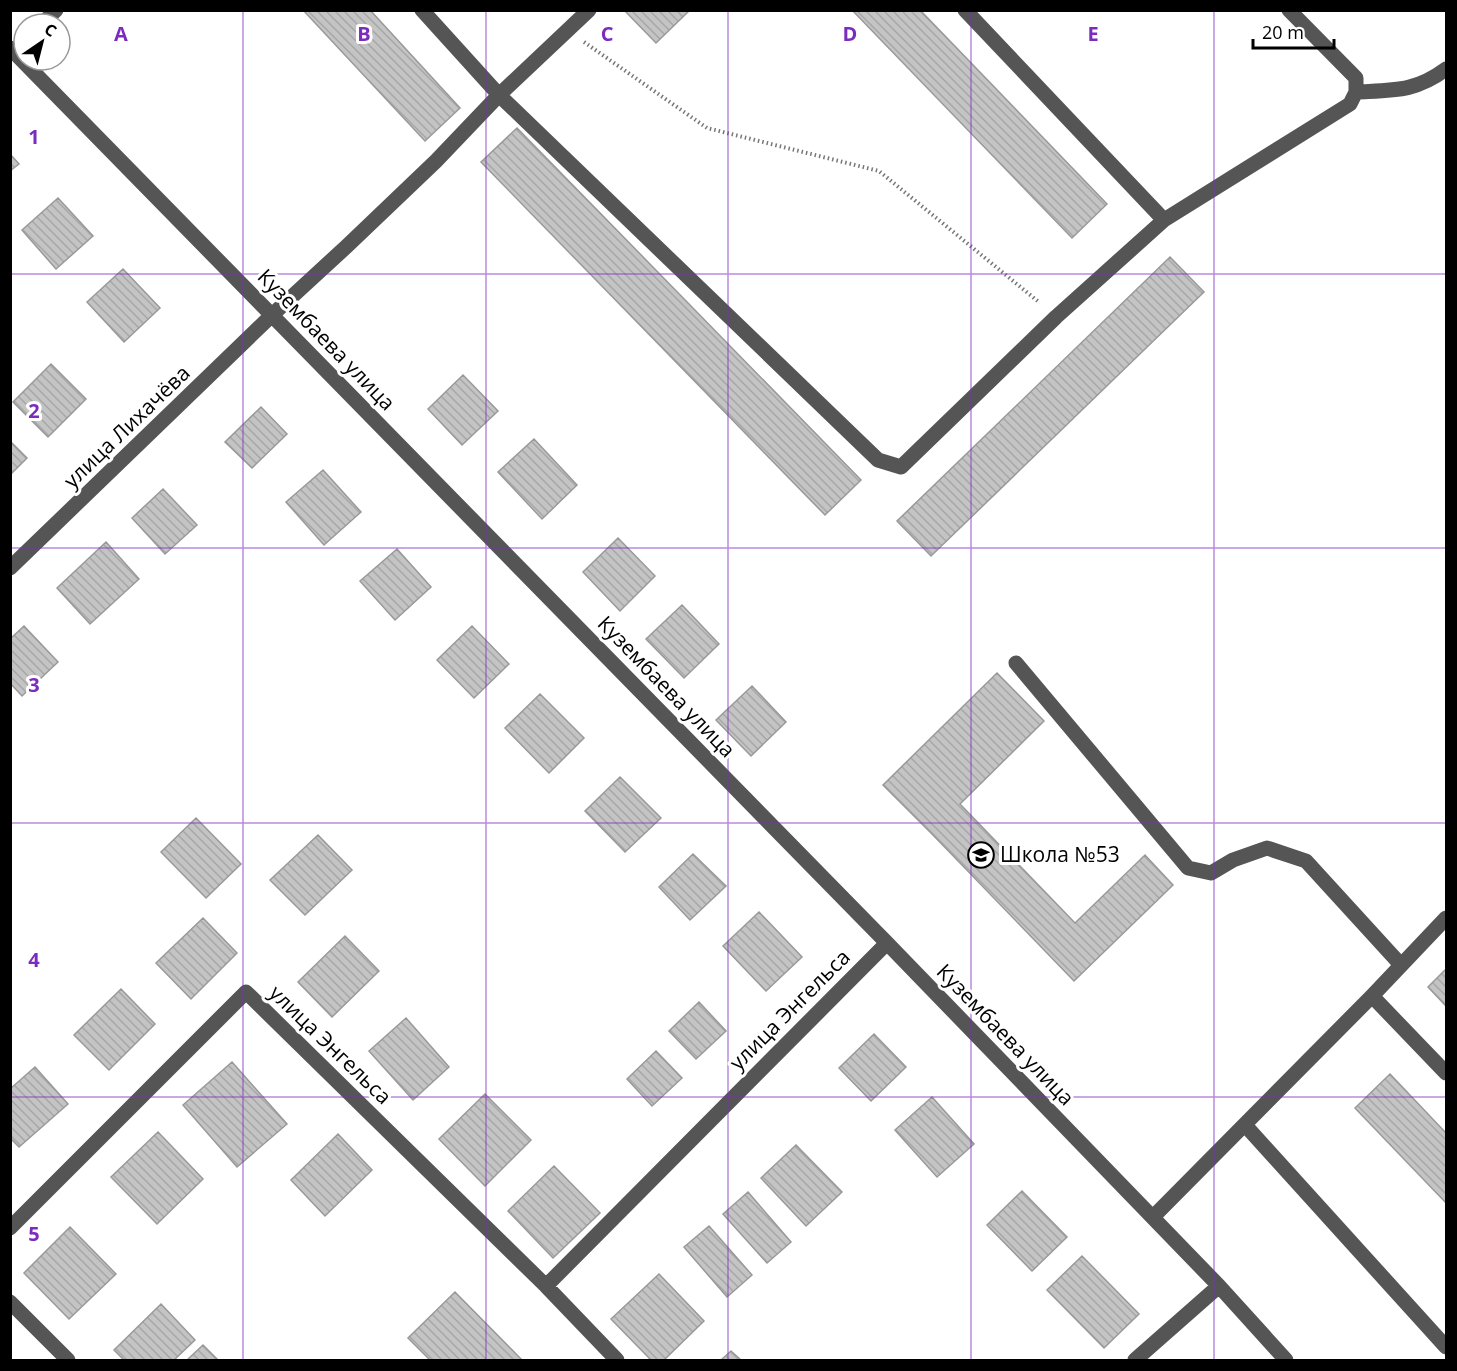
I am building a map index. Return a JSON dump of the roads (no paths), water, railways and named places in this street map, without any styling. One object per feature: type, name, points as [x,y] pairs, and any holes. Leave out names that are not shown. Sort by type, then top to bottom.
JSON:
[{"type":"street","points":[[422,10],[499,96],[878,460],[901,467],[1056,317],[1164,220],[1350,104],[1356,92],[1356,78],[1289,10]]},
{"type":"street","name":"улица Лихачёва","points":[[10,568],[272,315],[436,161],[499,96],[589,10]]},
{"type":"street","points":[[965,10],[1164,220]]},
{"type":"street","points":[[1356,92],[1406,89],[1432,79],[1446,69]]},
{"type":"street","name":"Кузембаева улица","points":[[40,72],[272,315],[1220,1286],[1286,1360]]},
{"type":"street","points":[[1016,663],[1188,868],[1211,873],[1233,860],[1267,848],[1306,861],[1401,965]]},
{"type":"street","points":[[1153,1217],[1446,918]]},
{"type":"street","name":"улица Энгельса","points":[[546,1286],[887,943]]},
{"type":"street","name":"улица Энгельса","points":[[10,1228],[246,992],[546,1286],[616,1360]]},
{"type":"street","points":[[1372,996],[1446,1072]]},
{"type":"street","points":[[1245,1125],[1446,1347]]},
{"type":"street","points":[[1136,1360],[1220,1286]]},
{"type":"street","points":[[10,1302],[68,1360]]},
{"type":"place","name":"Школа №53","points":[[981,855]]}]
